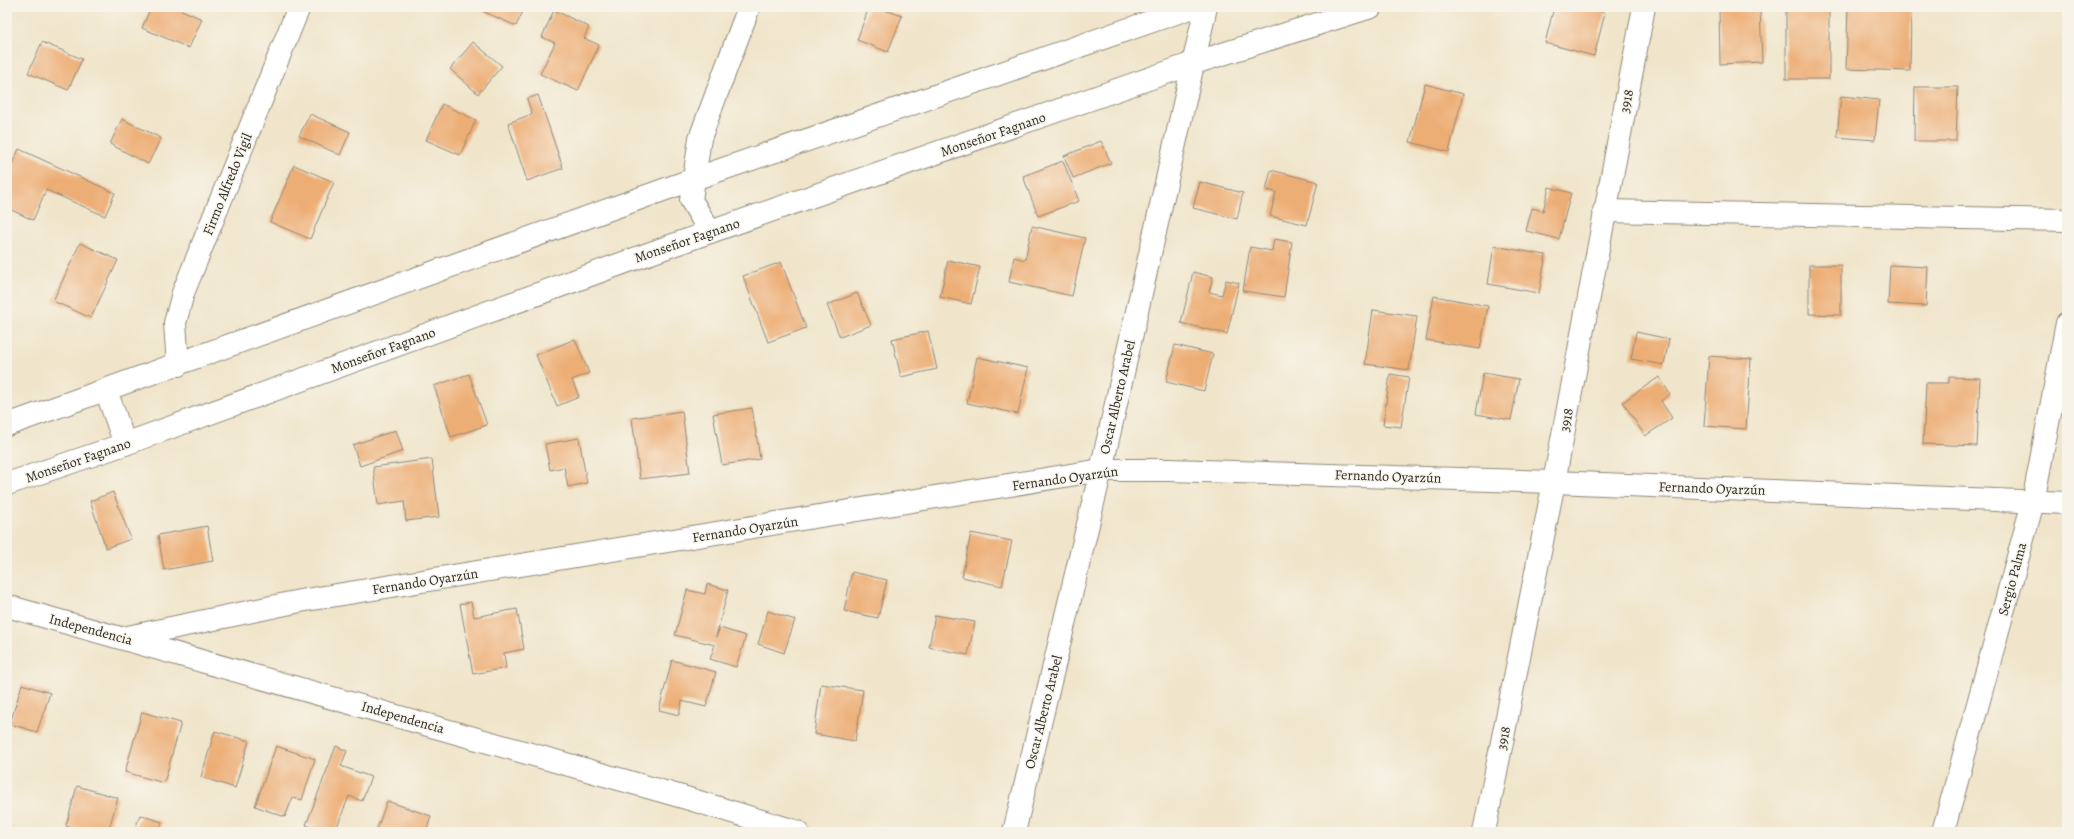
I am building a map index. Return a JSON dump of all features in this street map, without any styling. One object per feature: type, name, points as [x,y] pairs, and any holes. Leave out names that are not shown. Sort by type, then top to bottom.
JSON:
[{"type":"street","name":"Firmo Alfredo Vigil","points":[[178,364],[175,323],[183,293],[299,7]]},
{"type":"street","points":[[710,232],[691,200],[700,138],[749,7]]},
{"type":"street","points":[[7,425],[694,179],[1193,7]]},
{"type":"street","name":"Oscar Alberto Arabel","points":[[1014,832],[1101,470],[1191,64],[1206,7]]},
{"type":"street","name":"Monseñor Fagnano","points":[[7,484],[125,444],[710,232],[1191,64],[1371,7]]},
{"type":"street","name":"3918","points":[[1484,832],[1554,482],[1604,211],[1644,7]]},
{"type":"street","points":[[1604,211],[2067,220]]},
{"type":"street","name":"Sergio Palma","points":[[1943,832],[2033,502],[2067,323]]},
{"type":"street","points":[[106,390],[125,444]]},
{"type":"street","name":"Fernando Oyarzún","points":[[123,638],[300,601],[1101,470],[1169,470],[1554,482],[2067,503]]},
{"type":"street","name":"Independencia","points":[[7,606],[670,793],[798,832]]},
{"type":"building","points":[[151,7],[175,7],[202,19],[189,48],[142,28]]},
{"type":"building","points":[[473,7],[525,7],[516,26]]},
{"type":"building","points":[[869,7],[877,7],[902,16],[888,52],[857,40]]},
{"type":"building","points":[[1554,7],[1582,7],[1605,13],[1594,56],[1545,43]]},
{"type":"building","points":[[1719,7],[1760,7],[1762,62],[1720,64]]},
{"type":"building","points":[[1786,7],[1829,7],[1829,79],[1786,79]]},
{"type":"building","points":[[1848,7],[1911,7],[1910,71],[1846,69]]},
{"type":"building","points":[[554,10],[589,27],[584,38],[599,45],[578,91],[540,74],[555,43],[542,37]]},
{"type":"building","points":[[42,42],[82,59],[68,90],[28,73]]},
{"type":"building","points":[[473,42],[502,66],[478,94],[450,69]]},
{"type":"building","points":[[1425,84],[1463,94],[1449,152],[1410,142]]},
{"type":"building","points":[[1915,87],[1958,87],[1956,141],[1914,141]]},
{"type":"building","points":[[538,95],[563,168],[527,181],[508,123],[532,114],[527,99]]},
{"type":"building","points":[[1841,96],[1879,100],[1875,140],[1837,137]]},
{"type":"building","points":[[442,104],[476,120],[460,155],[426,140]]},
{"type":"building","points":[[310,114],[350,132],[340,155],[299,136]]},
{"type":"building","points":[[122,119],[161,138],[148,164],[110,144]]},
{"type":"building","points":[[1101,141],[1111,163],[1073,178],[1064,156]]},
{"type":"building","points":[[19,149],[115,193],[105,216],[46,190],[33,220],[7,208],[7,175]]},
{"type":"building","points":[[1063,161],[1079,201],[1038,216],[1023,176]]},
{"type":"building","points":[[294,165],[334,182],[310,239],[270,222]]},
{"type":"building","points":[[1271,170],[1318,182],[1307,225],[1270,216],[1276,192],[1266,190]]},
{"type":"building","points":[[1200,182],[1243,193],[1237,219],[1193,208]]},
{"type":"building","points":[[1549,187],[1571,193],[1559,239],[1526,231],[1532,208],[1543,211]]},
{"type":"building","points":[[1032,226],[1085,238],[1072,296],[1009,282],[1014,257],[1025,260]]},
{"type":"building","points":[[1274,239],[1292,242],[1284,297],[1243,291],[1250,247],[1272,251]]},
{"type":"building","points":[[80,243],[118,260],[91,318],[53,301]]},
{"type":"building","points":[[1494,246],[1546,255],[1539,293],[1488,284]]},
{"type":"building","points":[[948,260],[980,267],[971,304],[940,297]]},
{"type":"building","points":[[781,262],[806,328],[768,342],[743,276]]},
{"type":"building","points":[[1809,265],[1841,265],[1841,315],[1809,314]]},
{"type":"building","points":[[1890,265],[1928,267],[1926,306],[1888,304]]},
{"type":"building","points":[[1193,272],[1213,277],[1209,292],[1222,295],[1226,280],[1239,283],[1227,334],[1181,323]]},
{"type":"building","points":[[857,293],[871,325],[840,337],[827,305]]},
{"type":"building","points":[[1434,296],[1488,306],[1480,349],[1426,340]]},
{"type":"building","points":[[1373,310],[1417,316],[1409,370],[1365,364]]},
{"type":"building","points":[[928,331],[937,369],[901,377],[892,339]]},
{"type":"building","points":[[1636,332],[1669,339],[1664,365],[1631,359]]},
{"type":"building","points":[[575,339],[589,373],[572,380],[579,397],[557,406],[536,355]]},
{"type":"building","points":[[1175,345],[1213,354],[1204,391],[1166,382]]},
{"type":"building","points":[[1709,356],[1751,359],[1746,429],[1704,426]]},
{"type":"building","points":[[977,357],[1028,368],[1018,414],[967,403]]},
{"type":"building","points":[[1483,373],[1519,379],[1511,420],[1476,414]]},
{"type":"building","points":[[469,374],[487,425],[451,437],[434,386]]},
{"type":"building","points":[[1390,374],[1409,377],[1401,427],[1383,425]]},
{"type":"building","points":[[1659,377],[1670,394],[1661,401],[1672,418],[1645,436],[1623,402]]},
{"type":"building","points":[[1949,377],[1980,378],[1977,446],[1923,444],[1926,383],[1949,383]]},
{"type":"building","points":[[752,408],[760,459],[722,465],[713,414]]},
{"type":"building","points":[[682,411],[690,473],[640,479],[632,418]]},
{"type":"building","points":[[396,430],[403,451],[360,466],[353,445]]},
{"type":"building","points":[[579,438],[587,483],[568,487],[564,467],[550,470],[545,444]]},
{"type":"building","points":[[432,459],[439,517],[406,521],[404,501],[378,505],[373,467]]},
{"type":"building","points":[[113,492],[131,539],[106,548],[90,501]]},
{"type":"building","points":[[207,526],[213,561],[164,570],[158,535]]},
{"type":"building","points":[[971,533],[1012,541],[1002,586],[962,577]]},
{"type":"building","points":[[852,572],[887,580],[878,618],[844,611]]},
{"type":"building","points":[[707,584],[728,590],[716,637],[720,628],[746,636],[736,667],[710,659],[715,645],[675,635],[687,590],[705,594]]},
{"type":"building","points":[[471,602],[474,617],[517,609],[524,649],[504,653],[506,668],[473,674],[460,604]]},
{"type":"building","points":[[768,611],[795,620],[784,653],[758,644]]},
{"type":"building","points":[[935,615],[975,622],[968,655],[929,647]]},
{"type":"building","points":[[672,660],[716,672],[706,707],[682,701],[679,715],[659,710]]},
{"type":"building","points":[[22,684],[50,693],[37,732],[10,724]]},
{"type":"building","points":[[821,684],[863,690],[855,741],[814,734]]},
{"type":"building","points":[[142,712],[181,723],[164,783],[125,772]]},
{"type":"building","points":[[215,731],[249,741],[235,788],[201,777]]},
{"type":"building","points":[[276,746],[315,759],[302,800],[293,797],[285,817],[255,806]]},
{"type":"building","points":[[336,746],[347,751],[341,766],[371,777],[362,801],[349,796],[335,832],[324,832],[306,825]]},
{"type":"building","points":[[77,786],[118,798],[108,832],[86,832],[66,826]]},
{"type":"building","points":[[387,801],[431,816],[426,832],[376,832]]},
{"type":"building","points":[[140,815],[162,822],[159,832],[134,832]]}]
